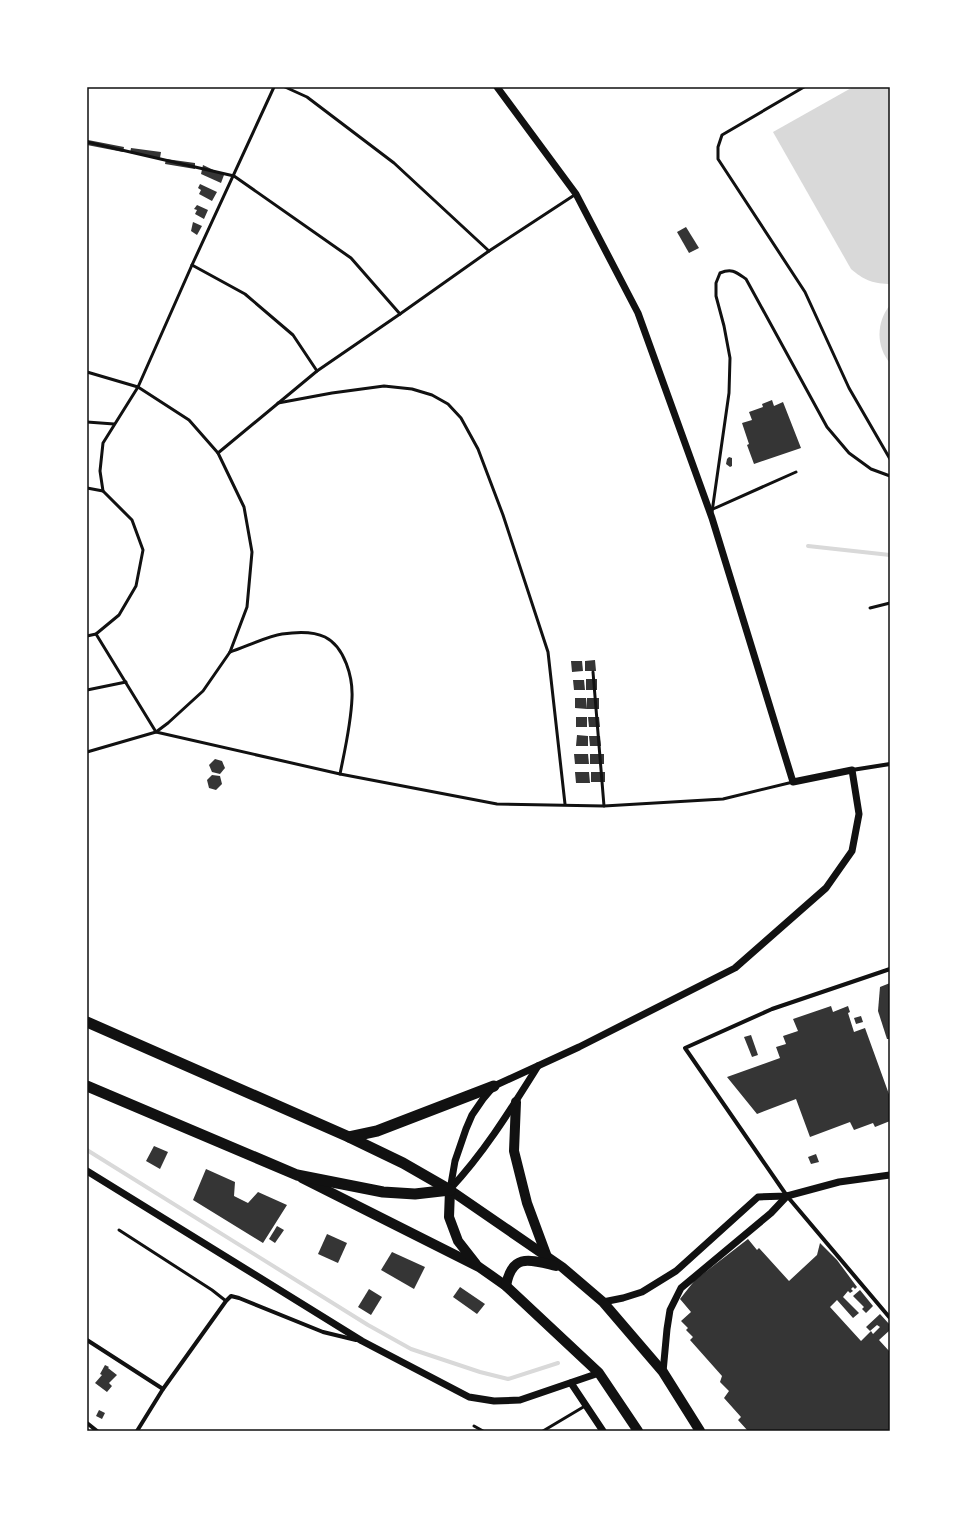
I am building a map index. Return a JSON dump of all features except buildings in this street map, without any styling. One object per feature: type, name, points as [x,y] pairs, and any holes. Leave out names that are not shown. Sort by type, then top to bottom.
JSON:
[{"type":"highway","points":[[87,1022],[349,1137],[403,1163],[450,1190]]},
{"type":"highway","points":[[87,1086],[297,1175],[383,1192],[415,1194],[450,1190]]},
{"type":"highway","points":[[349,1137],[377,1131],[494,1086]]},
{"type":"main road","points":[[516,1102],[514,1152],[527,1203],[547,1257]]},
{"type":"main road","points":[[297,1175],[479,1267],[506,1286],[599,1373],[638,1431]]},
{"type":"main road","points":[[450,1190],[562,1267],[603,1302],[663,1372],[700,1431]]},
{"type":"main road","points":[[450,1190],[449,1217],[458,1241],[479,1267]]},
{"type":"main road","points":[[506,1286],[507,1276],[512,1267],[522,1260],[536,1261],[562,1267]]},
{"type":"street","points":[[497,87],[576,194],[638,313],[712,518],[793,782],[890,764]]},
{"type":"street","points":[[450,1190],[456,1161],[466,1129],[472,1115],[494,1086],[538,1066],[735,968],[826,888],[852,851],[859,814],[852,770]]},
{"type":"street","points":[[890,969],[772,1009],[685,1048],[787,1196],[890,1318]]},
{"type":"street","points":[[450,1190],[470,1168],[516,1102],[538,1066]]},
{"type":"street","points":[[87,1171],[362,1341],[468,1397],[494,1402],[520,1400],[599,1373]]},
{"type":"street","points":[[603,1302],[642,1292],[676,1271],[758,1197],[787,1196],[839,1182],[890,1176]]},
{"type":"street","points":[[663,1372],[666,1329],[670,1310],[681,1288],[771,1214],[787,1196]]},
{"type":"street","points":[[137,1431],[163,1389],[231,1296],[323,1332],[362,1341]]},
{"type":"street","points":[[87,1340],[163,1389]]},
{"type":"street","points":[[572,1383],[602,1431]]},
{"type":"street","points":[[87,1423],[97,1431]]},
{"type":"lane","points":[[102,491],[100,471],[103,443],[138,387],[274,87]]},
{"type":"lane","points":[[285,87],[307,97],[394,163],[488,251]]},
{"type":"lane","points":[[804,87],[722,135],[718,147],[718,159],[805,292],[849,388],[890,459]]},
{"type":"lane","points":[[87,142],[234,176],[351,258],[400,314]]},
{"type":"lane","points":[[218,453],[317,371],[488,251],[576,194]]},
{"type":"lane","points":[[192,265],[245,294],[293,335],[317,371]]},
{"type":"lane","points":[[712,518],[729,393],[730,358],[716,296],[716,283],[720,273],[728,270],[735,272],[746,279],[827,427],[849,453],[871,469],[890,476]]},
{"type":"lane","points":[[87,372],[138,387],[189,420],[218,453],[244,507],[252,552],[247,607],[230,652],[203,690],[168,723],[156,732],[87,752]]},
{"type":"lane","points":[[278,403],[332,393],[384,386],[412,389],[432,395],[448,404],[461,418],[478,449],[503,515],[548,652],[565,804]]},
{"type":"lane","points":[[87,422],[114,424]]},
{"type":"lane","points":[[713,509],[796,472]]},
{"type":"lane","points":[[87,488],[102,491],[132,520],[143,550],[136,586],[119,615],[96,634],[87,636]]},
{"type":"lane","points":[[870,608],[890,603]]},
{"type":"lane","points":[[230,652],[282,634],[308,633],[325,637],[339,649],[349,670],[352,697],[349,730],[340,774]]},
{"type":"lane","points":[[96,634],[156,732],[340,774],[497,804],[565,804],[604,806],[723,799],[793,782]]},
{"type":"lane","points":[[593,672],[604,806]]},
{"type":"lane","points":[[87,690],[126,682]]},
{"type":"lane","points":[[119,1230],[212,1290],[226,1301]]},
{"type":"lane","points":[[543,1431],[585,1406]]},
{"type":"lane","points":[[474,1426],[483,1431]]},
{"type":"shaded area","points":[[853,87],[890,87],[890,284],[877,283],[868,280],[851,269],[773,132]]},
{"type":"shaded area","points":[[890,305],[890,363],[882,350],[880,342],[880,327],[885,312]]},
{"type":"waterway","points":[[808,546],[890,555]]},
{"type":"waterway","points":[[87,1150],[368,1325],[411,1349],[480,1372],[508,1379],[558,1363]]}]
